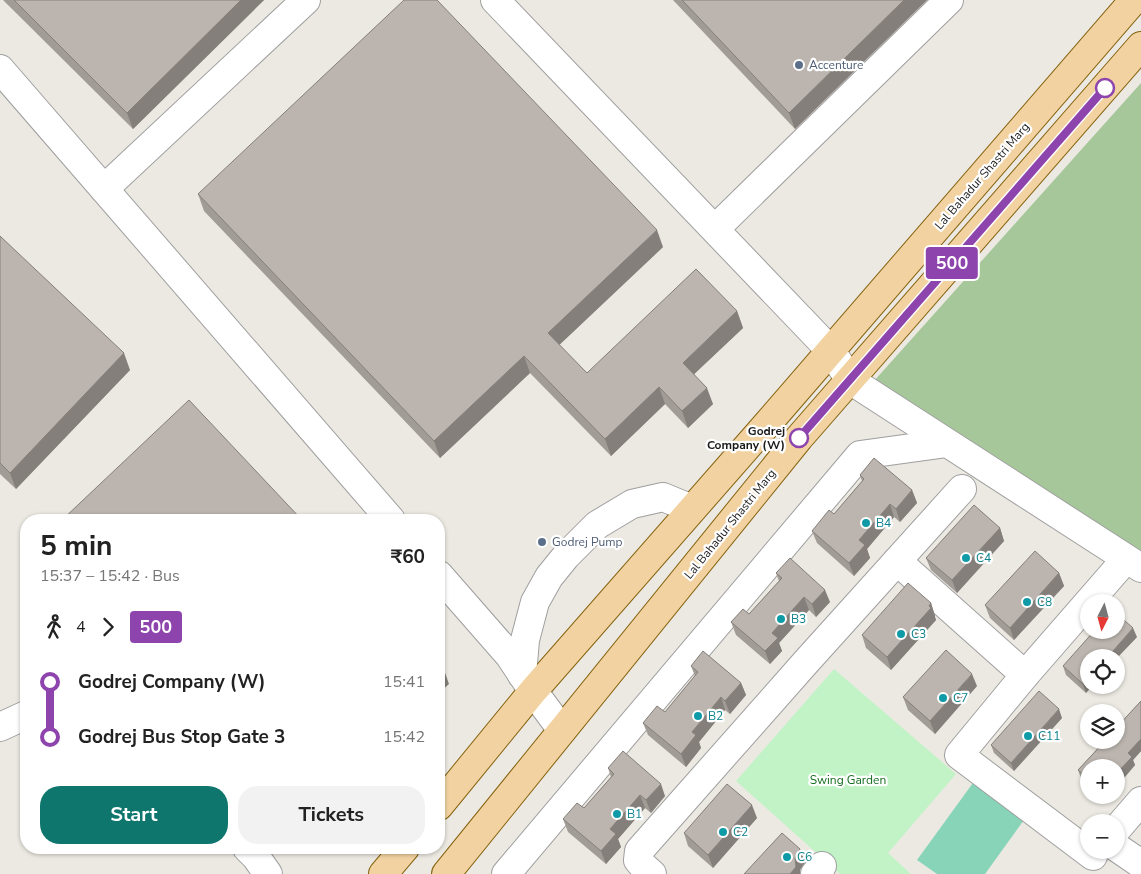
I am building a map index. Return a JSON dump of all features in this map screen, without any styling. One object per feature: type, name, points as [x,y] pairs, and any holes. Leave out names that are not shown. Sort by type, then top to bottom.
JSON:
[{"type":"main road","name":"Lal Bahadur Shastri Marg","points":[[445,798],[527,683],[692,510],[1134,0]]},
{"type":"main road","name":"Lal Bahadur Shastri Marg","points":[[446,874],[799,438],[1141,46]]},
{"type":"main road","points":[[383,874],[400,854]]},
{"type":"street","points":[[104,189],[306,0]]},
{"type":"street","points":[[494,0],[831,350],[850,380],[1134,563],[1026,675],[959,756],[1080,845]]},
{"type":"street","points":[[715,229],[950,0]]},
{"type":"street","points":[[0,69],[386,514]]},
{"type":"street","points":[[506,874],[860,455],[940,444]]},
{"type":"street","points":[[652,874],[638,860],[639,851],[962,489]]},
{"type":"street","points":[[527,683],[525,640],[535,602],[549,577],[566,556],[597,525],[632,504],[663,497],[692,510]]},
{"type":"street","points":[[897,561],[1026,675]]},
{"type":"street","points":[[445,582],[509,655],[562,730]]},
{"type":"street","points":[[0,727],[20,718]]},
{"type":"street","points":[[1125,820],[1141,801]]},
{"type":"street","points":[[253,854],[268,874]]},
{"type":"street","points":[[1110,859],[1141,864]]},
{"type":"green space","points":[[1141,83],[1141,563],[874,381]]},
{"type":"green space","name":"Swing Garden","points":[[834,669],[956,774],[888,853],[911,874],[840,874],[736,781]]},
{"type":"green space","points":[[978,776],[1029,813],[985,874],[937,874],[917,860]]},
{"type":"building","points":[[14,0],[241,0],[127,113]]},
{"type":"building","points":[[404,0],[437,0],[657,230],[548,333],[587,373],[696,269],[737,311],[683,363],[707,388],[682,411],[659,387],[605,439],[524,356],[434,441],[198,194]]},
{"type":"building","name":"Accenture","points":[[682,0],[904,0],[789,113]]},
{"type":"building","points":[[0,236],[124,353],[10,473],[0,463]]},
{"type":"building","points":[[189,400],[296,514],[68,514]]},
{"type":"building","name":"B4","points":[[874,458],[912,490],[896,509],[890,504],[859,540],[865,545],[849,563],[812,531],[829,510],[834,514],[864,479],[860,475]]},
{"type":"building","points":[[974,505],[1000,528],[952,580],[926,558]]},
{"type":"building","points":[[1035,551],[1059,573],[1010,628],[985,605]]},
{"type":"building","points":[[790,558],[825,590],[812,604],[804,597],[772,633],[778,638],[765,651],[731,622],[743,609],[749,614],[782,578],[776,573]]},
{"type":"building","points":[[908,583],[931,603],[929,606],[931,608],[887,657],[862,635]]},
{"type":"building","points":[[1125,621],[1133,628],[1125,637]]},
{"type":"building","points":[[1087,639],[1123,639],[1115,649],[1080,649],[1080,681],[1063,666]]},
{"type":"building","points":[[946,650],[972,674],[930,721],[903,697]]},
{"type":"building","name":"B2","points":[[703,651],[741,683],[725,701],[721,697],[692,732],[696,735],[681,754],[643,723],[657,706],[665,712],[698,672],[691,666]]},
{"type":"building","name":"C11","points":[[1039,691],[1059,709],[1011,763],[991,745]]},
{"type":"building","points":[[1141,701],[1141,739],[1128,753],[1132,757],[1125,764],[1125,759],[1088,759],[1098,749],[1125,749],[1125,718]]},
{"type":"building","name":"B1","points":[[623,751],[661,784],[646,800],[640,795],[610,829],[616,834],[601,851],[563,819],[577,803],[584,808],[614,774],[608,768]]},
{"type":"building","points":[[727,784],[752,805],[708,855],[684,833]]},
{"type":"building","points":[[782,833],[800,849],[795,858],[796,867],[790,874],[744,874]]},
{"type":"bus line","name":"500","points":[[799,438],[1105,88]]},
{"type":"place","name":"Accenture","points":[[799,65]]},
{"type":"place","name":"Godrej Company (W)","points":[[799,438]]},
{"type":"place","name":"B4","points":[[866,523]]},
{"type":"place","name":"Godrej Pump","points":[[542,542]]},
{"type":"place","name":"C4","points":[[966,558]]},
{"type":"place","name":"C8","points":[[1027,602]]},
{"type":"place","name":"B3","points":[[781,619]]},
{"type":"place","name":"C3","points":[[901,634]]},
{"type":"place","name":"C7","points":[[943,698]]},
{"type":"place","name":"B2","points":[[698,716]]},
{"type":"place","name":"C11","points":[[1028,736]]},
{"type":"place","name":"B1","points":[[617,814]]},
{"type":"place","name":"C2","points":[[723,832]]},
{"type":"place","name":"C6","points":[[787,857]]}]
